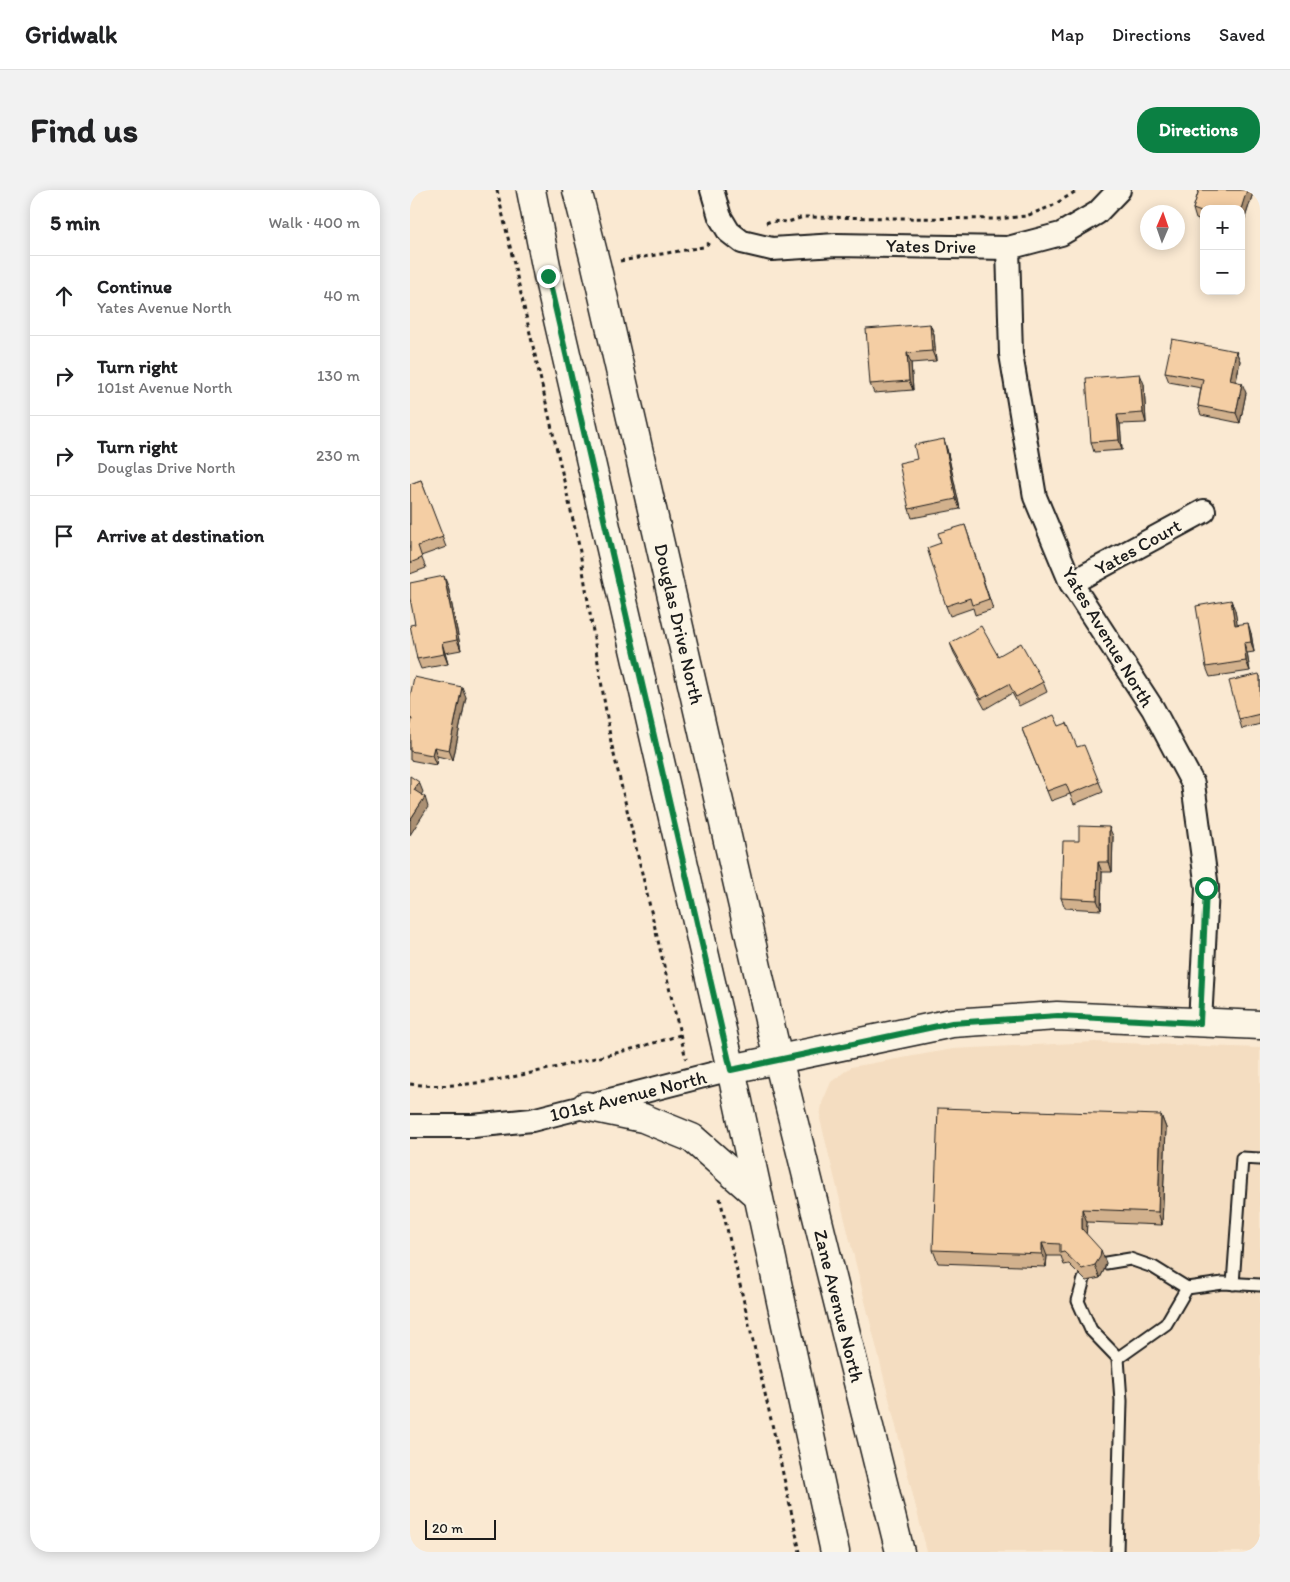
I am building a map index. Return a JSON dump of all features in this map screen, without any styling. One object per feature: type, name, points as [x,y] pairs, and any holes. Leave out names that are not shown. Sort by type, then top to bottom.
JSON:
[{"type":"main road","points":[[531,190],[553,296],[731,1070],[835,1552]]},
{"type":"main road","name":"Douglas Drive North","points":[[577,190],[599,275],[778,1059]]},
{"type":"main road","name":"101st Avenue North","points":[[731,1070],[952,1023],[1058,1016],[1260,1025]]},
{"type":"main road","name":"Zane Avenue North","points":[[778,1059],[900,1552]]},
{"type":"main road","points":[[586,1106],[643,1118],[692,1138],[758,1196]]},
{"type":"street","name":"Yates Drive","points":[[712,190],[720,217],[729,232],[742,242],[772,248],[836,245],[1008,248],[1061,234],[1098,214],[1120,190]]},
{"type":"street","name":"Yates Avenue North","points":[[1008,248],[1011,354],[1036,498],[1072,583],[1153,709],[1193,784],[1206,888],[1200,1023]]},
{"type":"street","name":"Yates Court","points":[[1072,583],[1204,511]]},
{"type":"street","name":"101st Avenue North","points":[[410,1126],[473,1126],[532,1120],[731,1070]]},
{"type":"lane","points":[[1233,1284],[1242,1158],[1260,1159]]},
{"type":"lane","points":[[1106,1263],[1130,1259],[1153,1267],[1187,1288],[1222,1284],[1260,1285]]},
{"type":"lane","points":[[1084,1279],[1078,1301],[1090,1330],[1118,1358],[1121,1401],[1117,1552]]},
{"type":"lane","points":[[1118,1358],[1166,1324],[1187,1288]]},
{"type":"path","points":[[497,190],[579,546],[611,742],[691,1080]]},
{"type":"path","points":[[410,1084],[449,1086],[498,1080],[639,1048],[680,1035]]},
{"type":"path","points":[[719,1191],[800,1552]]},
{"type":"shaded area","points":[[1095,1042],[1260,1048],[1260,1552],[927,1552],[820,1119],[822,1103],[831,1082],[851,1067],[953,1049]]},
{"type":"building","points":[[1199,190],[1247,190],[1242,205],[1200,205],[1200,212],[1193,209]]},
{"type":"building","points":[[930,324],[932,351],[907,353],[909,381],[870,384],[866,329]]},
{"type":"building","points":[[1172,339],[1236,351],[1230,380],[1242,383],[1236,413],[1198,406],[1203,379],[1165,372]]},
{"type":"building","points":[[1140,374],[1143,413],[1117,415],[1119,440],[1091,442],[1086,378]]},
{"type":"building","points":[[944,439],[956,499],[909,509],[899,463],[917,459],[914,445]]},
{"type":"building","points":[[421,480],[443,537],[418,546],[422,558],[410,563],[410,484]]},
{"type":"building","points":[[965,525],[989,599],[972,605],[970,598],[946,606],[927,548],[941,543],[938,533]]},
{"type":"building","points":[[444,576],[457,640],[442,643],[444,654],[417,659],[410,625],[415,624],[410,598],[410,583]]},
{"type":"building","points":[[1231,600],[1235,625],[1248,623],[1251,642],[1244,643],[1246,661],[1206,667],[1196,606]]},
{"type":"building","points":[[981,626],[998,656],[1021,643],[1043,682],[1016,697],[1009,684],[981,699],[950,643]]},
{"type":"building","points":[[1259,674],[1260,714],[1239,719],[1229,681]]},
{"type":"building","points":[[414,677],[462,687],[449,750],[434,747],[432,755],[410,751],[412,719],[410,718],[410,697]]},
{"type":"building","points":[[1054,715],[1059,726],[1067,723],[1077,747],[1084,745],[1099,782],[1070,794],[1066,784],[1047,791],[1022,729]]},
{"type":"building","points":[[410,776],[419,782],[414,790],[425,797],[410,820]]},
{"type":"building","points":[[1079,826],[1109,827],[1109,862],[1098,862],[1097,900],[1061,898],[1063,841],[1079,841]]},
{"type":"building","points":[[938,1108],[1161,1115],[1158,1212],[1082,1209],[1082,1229],[1101,1250],[1100,1257],[1095,1265],[1082,1269],[1064,1252],[1060,1253],[1060,1244],[1042,1243],[1042,1254],[933,1250]]},
{"type":"route","points":[[548,276],[731,1070],[952,1023],[1058,1016],[1200,1023],[1206,888]]}]
